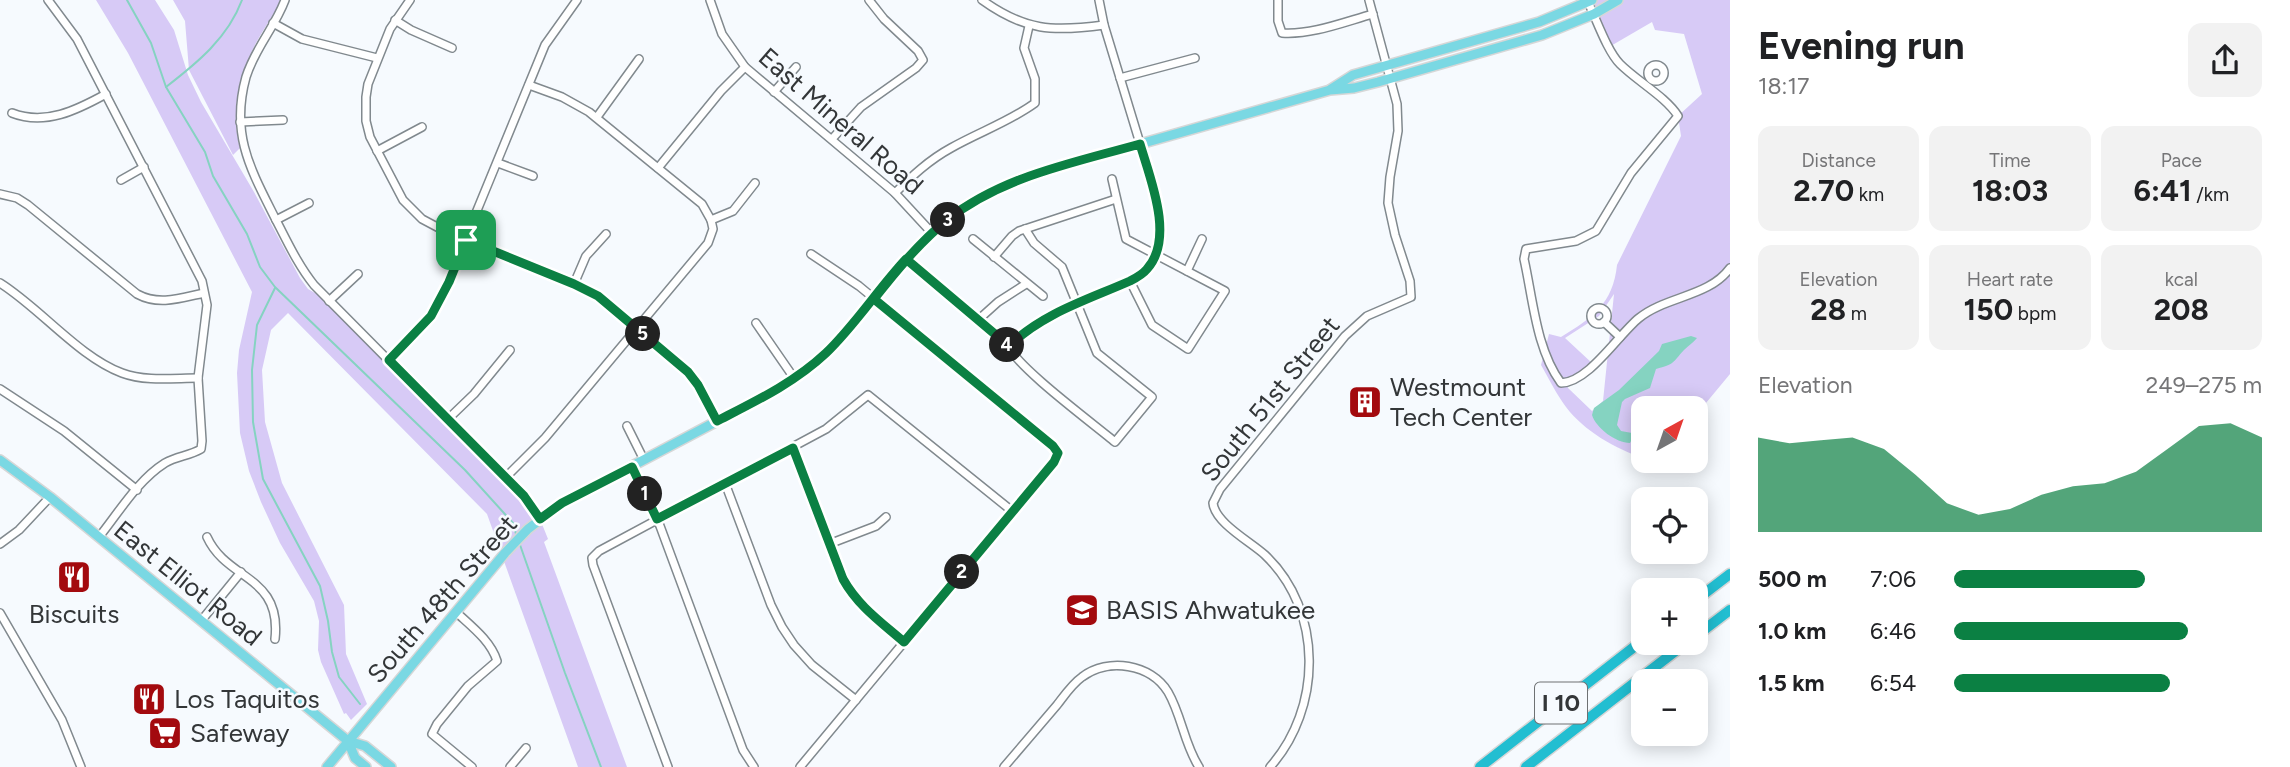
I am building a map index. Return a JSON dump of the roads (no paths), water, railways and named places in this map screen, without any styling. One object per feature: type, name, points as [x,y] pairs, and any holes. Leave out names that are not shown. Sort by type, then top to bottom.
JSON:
[{"type":"highway","points":[[1708,591],[1730,574]]},
{"type":"highway","points":[[1708,627],[1730,610]]},
{"type":"highway","name":"I 10","points":[[1480,767],[1631,649]]},
{"type":"highway","name":"I 10","points":[[1526,767],[1671,655]]},
{"type":"main road","name":"South 48th Street","points":[[327,767],[528,529],[562,503],[794,378],[834,345],[906,259],[932,233],[976,200],[1017,180],[1140,144],[1330,90],[1354,88],[1542,35],[1594,14],[1618,0]]},
{"type":"main road","name":"South 48th Street","points":[[1330,90],[1353,75],[1539,22],[1589,1]]},
{"type":"main road","name":"East Elliot Road","points":[[0,460],[50,497],[348,741],[365,746],[391,767]]},
{"type":"main road","name":"East Elliot Road","points":[[348,741],[355,758],[366,767]]},
{"type":"street","points":[[48,0],[77,39],[106,94],[202,281],[207,305],[198,378],[201,449],[166,463],[137,491],[99,537]]},
{"type":"street","points":[[285,0],[247,75],[240,122],[245,156],[276,220],[305,274],[524,496],[540,519]]},
{"type":"street","points":[[410,0],[395,20],[377,58],[368,83],[366,121],[370,137],[403,200],[422,219],[598,296],[688,372],[717,421]]},
{"type":"street","points":[[389,360],[431,316],[444,293],[545,45],[577,0]]},
{"type":"street","name":"East Mineral Road","points":[[710,0],[722,34],[745,67],[895,194],[932,233]]},
{"type":"street","points":[[832,139],[861,107],[916,68],[923,60],[918,51],[884,19],[869,0]]},
{"type":"street","points":[[982,0],[1029,26],[1069,30],[1104,25]]},
{"type":"street","points":[[1009,346],[1035,324],[1130,281],[1148,268],[1156,256],[1161,234],[1156,199],[1099,0]]},
{"type":"street","points":[[1278,0],[1278,21],[1282,33],[1292,34],[1373,14]]},
{"type":"street","points":[[1369,0],[1390,78]]},
{"type":"street","points":[[1589,1],[1613,56],[1644,86],[1674,108],[1678,116],[1631,173],[1596,232],[1576,242],[1526,249],[1524,259],[1539,332],[1545,352],[1561,383],[1579,377],[1645,314],[1713,284],[1730,268]]},
{"type":"street","points":[[395,20],[452,48]]},
{"type":"street","points":[[273,23],[302,39],[377,58]]},
{"type":"street","points":[[895,194],[917,170],[951,148],[1020,114],[1035,103],[1035,79],[1024,48],[1029,26]]},
{"type":"street","points":[[1120,78],[1195,58]]},
{"type":"street","points":[[597,117],[639,59]]},
{"type":"street","points":[[658,168],[721,91],[745,67]]},
{"type":"street","points":[[774,92],[796,67]]},
{"type":"street","name":"South 51st Street","points":[[1270,767],[1287,744],[1302,711],[1308,687],[1309,642],[1300,610],[1281,574],[1266,556],[1217,516],[1213,503],[1220,489],[1345,336],[1367,316],[1411,297],[1410,281],[1388,203],[1398,131],[1397,104],[1390,78]]},
{"type":"street","points":[[1644,86],[1651,79]]},
{"type":"street","points":[[505,478],[545,438],[709,243],[713,229],[702,204],[597,117],[575,103],[529,85]]},
{"type":"street","points":[[12,113],[21,117],[63,115],[106,94]]},
{"type":"street","points":[[240,122],[283,120]]},
{"type":"street","points":[[377,150],[422,127]]},
{"type":"street","points":[[498,163],[533,176]]},
{"type":"street","points":[[121,180],[144,167]]},
{"type":"street","points":[[1112,179],[1126,239],[1224,291],[1188,349],[1152,325],[1130,281]]},
{"type":"street","points":[[710,220],[733,211],[755,183]]},
{"type":"street","points":[[0,194],[17,198],[28,205],[148,301],[157,302],[204,293]]},
{"type":"street","points":[[994,257],[1012,236],[1025,229],[1116,198]]},
{"type":"street","points":[[276,220],[309,203]]},
{"type":"street","points":[[906,259],[1009,346],[1012,354],[1115,442],[1152,397],[1097,353],[1062,267],[1034,243],[1025,229]]},
{"type":"street","points":[[574,284],[586,256],[606,234]]},
{"type":"street","points":[[973,239],[1043,296]]},
{"type":"street","points":[[1187,271],[1202,239]]},
{"type":"street","points":[[800,767],[1054,462],[1058,453],[1053,446],[846,276],[811,254]]},
{"type":"street","points":[[329,301],[358,274]]},
{"type":"street","points":[[0,283],[89,354],[124,374],[148,378],[198,378]]},
{"type":"street","points":[[978,320],[998,302],[1026,284]]},
{"type":"street","points":[[1604,322],[1620,337]]},
{"type":"street","points":[[756,323],[794,378]]},
{"type":"street","points":[[447,420],[474,394],[510,350]]},
{"type":"street","points":[[0,389],[64,432],[137,491]]},
{"type":"street","points":[[668,767],[593,565],[592,558],[599,551],[793,448],[825,429],[869,395],[1012,511]]},
{"type":"street","points":[[627,426],[644,460]]},
{"type":"street","points":[[793,448],[843,579],[852,595],[863,608],[904,642]]},
{"type":"street","points":[[632,467],[657,519],[743,750],[754,767]]},
{"type":"street","points":[[725,483],[771,606],[782,627],[812,665],[856,701]]},
{"type":"street","points":[[0,544],[31,519],[50,497]]},
{"type":"street","points":[[829,544],[876,526],[886,516]]},
{"type":"street","points":[[207,537],[212,548],[262,590],[272,603],[277,624],[275,639]]},
{"type":"street","points":[[201,621],[241,572]]},
{"type":"street","points":[[456,612],[477,630],[495,653],[497,661],[468,686],[432,734],[472,767]]},
{"type":"street","points":[[0,613],[62,720],[81,767]]},
{"type":"street","points":[[1004,767],[1082,677],[1105,667],[1119,666],[1137,668],[1162,685],[1178,713],[1186,741],[1199,767]]},
{"type":"street","points":[[510,767],[526,748]]},
{"type":"waterway","points":[[127,0],[151,43],[166,87],[205,152],[213,176],[247,234],[260,267],[275,287],[465,470],[513,523],[516,534]]},
{"type":"waterway","points":[[166,87],[200,59],[220,38],[242,0]]},
{"type":"waterway","points":[[275,288],[257,325],[252,370],[253,422],[263,479],[320,586],[339,677],[360,704]]},
{"type":"waterway","points":[[519,542],[601,767]]},
{"type":"place","name":"Westmount Tech Center","points":[[1365,402]]},
{"type":"place","name":"Biscuits","points":[[74,577]]},
{"type":"place","name":"BASIS Ahwatukee","points":[[1082,610]]},
{"type":"place","name":"Los Taquitos","points":[[149,699]]},
{"type":"place","name":"Safeway","points":[[165,733]]}]
